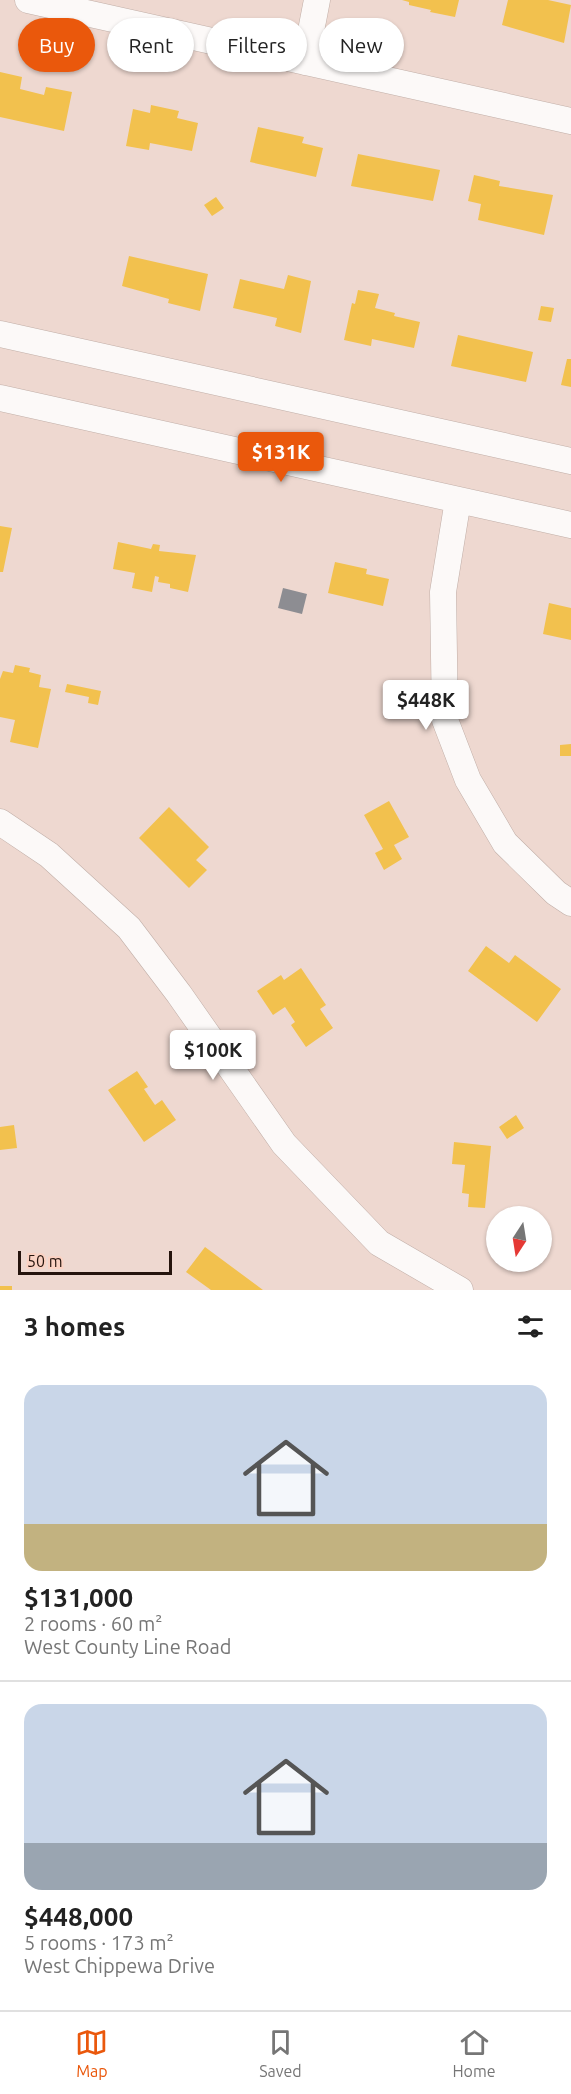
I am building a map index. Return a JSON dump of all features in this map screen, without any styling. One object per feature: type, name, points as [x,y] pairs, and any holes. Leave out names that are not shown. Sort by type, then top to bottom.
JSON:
[{"type":"street","points":[[28,0],[206,40]]},
{"type":"street","points":[[307,52],[317,0]]},
{"type":"street","points":[[307,62],[571,121]]},
{"type":"street","points":[[0,334],[571,461]]},
{"type":"street","points":[[0,398],[571,525]]},
{"type":"street","points":[[458,500],[443,592],[445,720],[468,780],[505,843],[556,893],[571,903]]},
{"type":"street","points":[[0,822],[49,855],[129,928],[179,994],[284,1144],[379,1242],[460,1290]]},
{"type":"building: Homes","points":[[402,0],[459,0],[455,17],[430,12],[431,10],[409,5],[409,2]]},
{"type":"building: Homes","points":[[508,0],[548,0],[571,5],[564,43],[502,25]]},
{"type":"building: Homes","points":[[0,72],[22,77],[20,89],[44,95],[46,87],[72,92],[64,131],[0,117]]},
{"type":"building: Homes","points":[[151,105],[179,111],[177,118],[198,123],[192,151],[150,143],[149,150],[126,146],[133,109],[150,113]]},
{"type":"building: Homes","points":[[258,127],[304,137],[302,143],[323,148],[316,177],[250,162]]},
{"type":"building: Homes","points":[[358,154],[440,170],[433,201],[351,186]]},
{"type":"building: Homes","points":[[474,175],[500,181],[499,186],[553,195],[544,235],[478,220],[481,204],[468,201]]},
{"type":"building: Homes","points":[[216,197],[224,208],[212,216],[204,205]]},
{"type":"building: Homes","points":[[129,256],[208,274],[200,311],[168,303],[169,299],[122,286]]},
{"type":"building: Homes","points":[[288,275],[311,281],[301,333],[275,326],[277,318],[233,308],[240,279],[284,289]]},
{"type":"building: Homes","points":[[358,290],[379,294],[375,308],[395,313],[394,316],[420,322],[414,348],[372,339],[371,346],[344,340],[352,303],[355,304]]},
{"type":"building: Homes","points":[[541,306],[554,308],[551,322],[538,320]]},
{"type":"building: Homes","points":[[458,335],[533,352],[526,382],[451,366]]},
{"type":"building: Homes","points":[[567,359],[571,359],[571,387],[561,385]]},
{"type":"building: Homes","points":[[0,526],[12,528],[3,572],[0,572]]},
{"type":"building: Homes","points":[[118,542],[151,549],[153,544],[160,545],[159,551],[196,555],[188,592],[170,588],[170,584],[158,582],[159,577],[155,576],[152,592],[132,588],[135,573],[113,569]]},
{"type":"building: Homes","points":[[335,562],[367,569],[366,574],[389,579],[383,606],[328,593]]},
{"type":"building: Homes","points":[[549,603],[571,608],[571,640],[543,634]]},
{"type":"building: Homes","points":[[15,665],[30,668],[29,672],[41,675],[39,687],[51,689],[38,748],[10,742],[15,720],[0,717],[0,679],[3,671],[13,673]]},
{"type":"building: Homes","points":[[67,684],[101,691],[98,705],[88,703],[89,697],[65,692]]},
{"type":"building: Homes","points":[[571,744],[571,756],[560,756],[560,745]]},
{"type":"building: Homes","points":[[389,801],[409,837],[394,845],[402,859],[384,870],[375,853],[383,849],[364,815]]},
{"type":"building: Homes","points":[[169,807],[209,847],[196,860],[207,870],[189,888],[139,838]]},
{"type":"building: Homes","points":[[486,946],[509,963],[515,955],[561,989],[537,1022],[468,971]]},
{"type":"building: Homes","points":[[301,968],[326,1005],[320,1009],[333,1028],[306,1047],[291,1025],[295,1022],[285,1007],[273,1015],[257,991],[281,975],[284,980]]},
{"type":"building: Homes","points":[[137,1071],[148,1087],[144,1089],[155,1105],[162,1100],[176,1120],[144,1142],[108,1090]]},
{"type":"building: Homes","points":[[516,1115],[524,1128],[507,1139],[499,1127]]},
{"type":"building: Homes","points":[[14,1125],[17,1148],[0,1150],[0,1127]]},
{"type":"building: Homes","points":[[454,1142],[491,1146],[485,1208],[468,1207],[469,1194],[462,1193],[465,1165],[452,1164]]},
{"type":"building: Homes","points":[[205,1247],[263,1290],[211,1290],[186,1272]]},
{"type":"building: Homes","points":[[0,1286],[12,1286],[12,1290],[0,1290]]},
{"type":"building: Industry","points":[[283,588],[307,594],[302,614],[278,608]]}]
